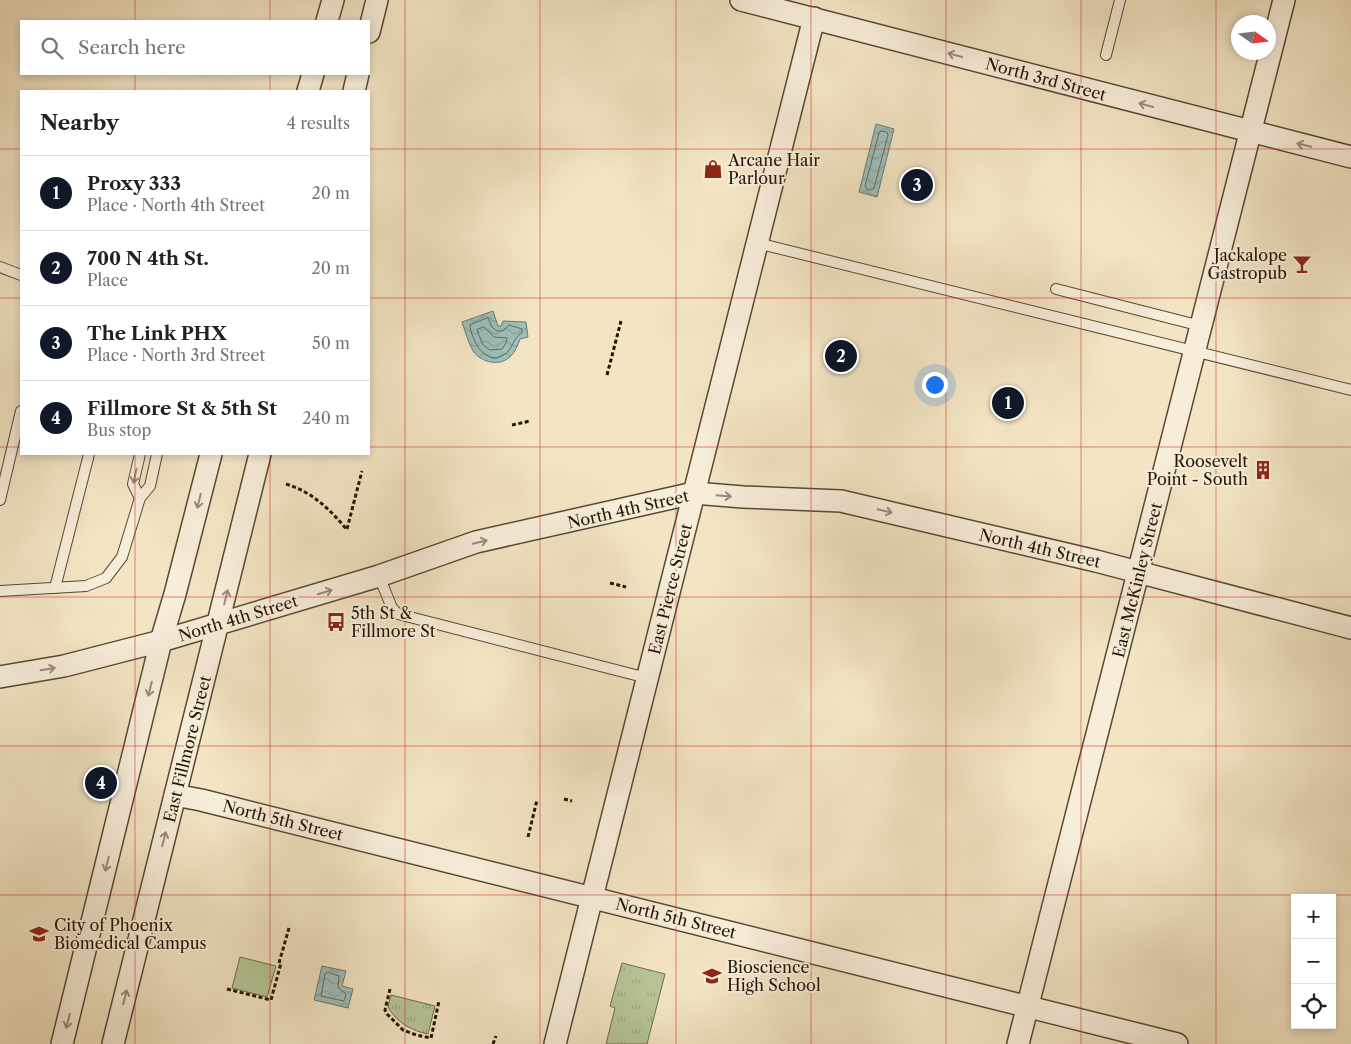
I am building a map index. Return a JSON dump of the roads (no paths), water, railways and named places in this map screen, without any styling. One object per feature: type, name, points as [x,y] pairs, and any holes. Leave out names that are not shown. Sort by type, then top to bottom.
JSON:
[{"type":"street","points":[[327,20],[333,0]]},
{"type":"street","points":[[370,28],[377,0]]},
{"type":"street","name":"North 3rd Street","points":[[741,0],[1351,157]]},
{"type":"street","name":"East McKinley Street","points":[[1018,1044],[1284,0]]},
{"type":"street","name":"East Pierce Street","points":[[555,1044],[814,18]]},
{"type":"street","points":[[308,90],[313,75]]},
{"type":"street","points":[[354,90],[358,75]]},
{"type":"street","points":[[62,1044],[161,642],[178,584],[211,455]]},
{"type":"street","name":"East Fillmore Street","points":[[113,1044],[260,455]]},
{"type":"street","name":"North 4th Street","points":[[0,677],[64,666],[161,642],[379,576],[476,542],[694,493],[841,501],[1139,572],[1351,628]]},
{"type":"street","name":"North 5th Street","points":[[175,795],[592,897],[1177,1044]]},
{"type":"lane","points":[[1106,55],[1120,0]]},
{"type":"lane","points":[[757,243],[1351,390]]},
{"type":"lane","points":[[0,267],[20,275]]},
{"type":"lane","points":[[1056,289],[1202,326]]},
{"type":"lane","points":[[0,500],[20,415]]},
{"type":"lane","points":[[55,588],[89,455]]},
{"type":"lane","points":[[140,455],[133,484],[140,498]]},
{"type":"lane","points":[[0,591],[86,586],[110,574],[122,557],[140,498],[150,486],[158,455]]},
{"type":"lane","points":[[379,576],[392,608],[398,614],[647,678]]},
{"type":"water","points":[[876,124],[894,129],[877,197],[859,192]]},
{"type":"water","points":[[493,311],[498,326],[501,326],[503,321],[526,322],[528,337],[520,339],[511,356],[502,362],[486,361],[473,351],[462,322]]},
{"type":"water","points":[[322,966],[346,971],[342,986],[353,989],[348,1008],[314,1000]]},
{"type":"place","name":"Arcane Hair Parlour","points":[[713,169]]},
{"type":"place","name":"The Link PHX","points":[[917,185]]},
{"type":"place","name":"Jackalope Gastropub","points":[[1302,264]]},
{"type":"place","name":"700 N 4th St.","points":[[841,356]]},
{"type":"place","name":"Proxy 333","points":[[1008,403]]},
{"type":"place","name":"Roosevelt Point - South","points":[[1263,470]]},
{"type":"place","name":"5th St & Fillmore St","points":[[336,622]]},
{"type":"place","name":"Fillmore St & 5th St","points":[[101,783]]},
{"type":"place","name":"City of Phoenix Biomedical Campus","points":[[39,934]]},
{"type":"place","name":"Bioscience High School","points":[[712,976]]}]
